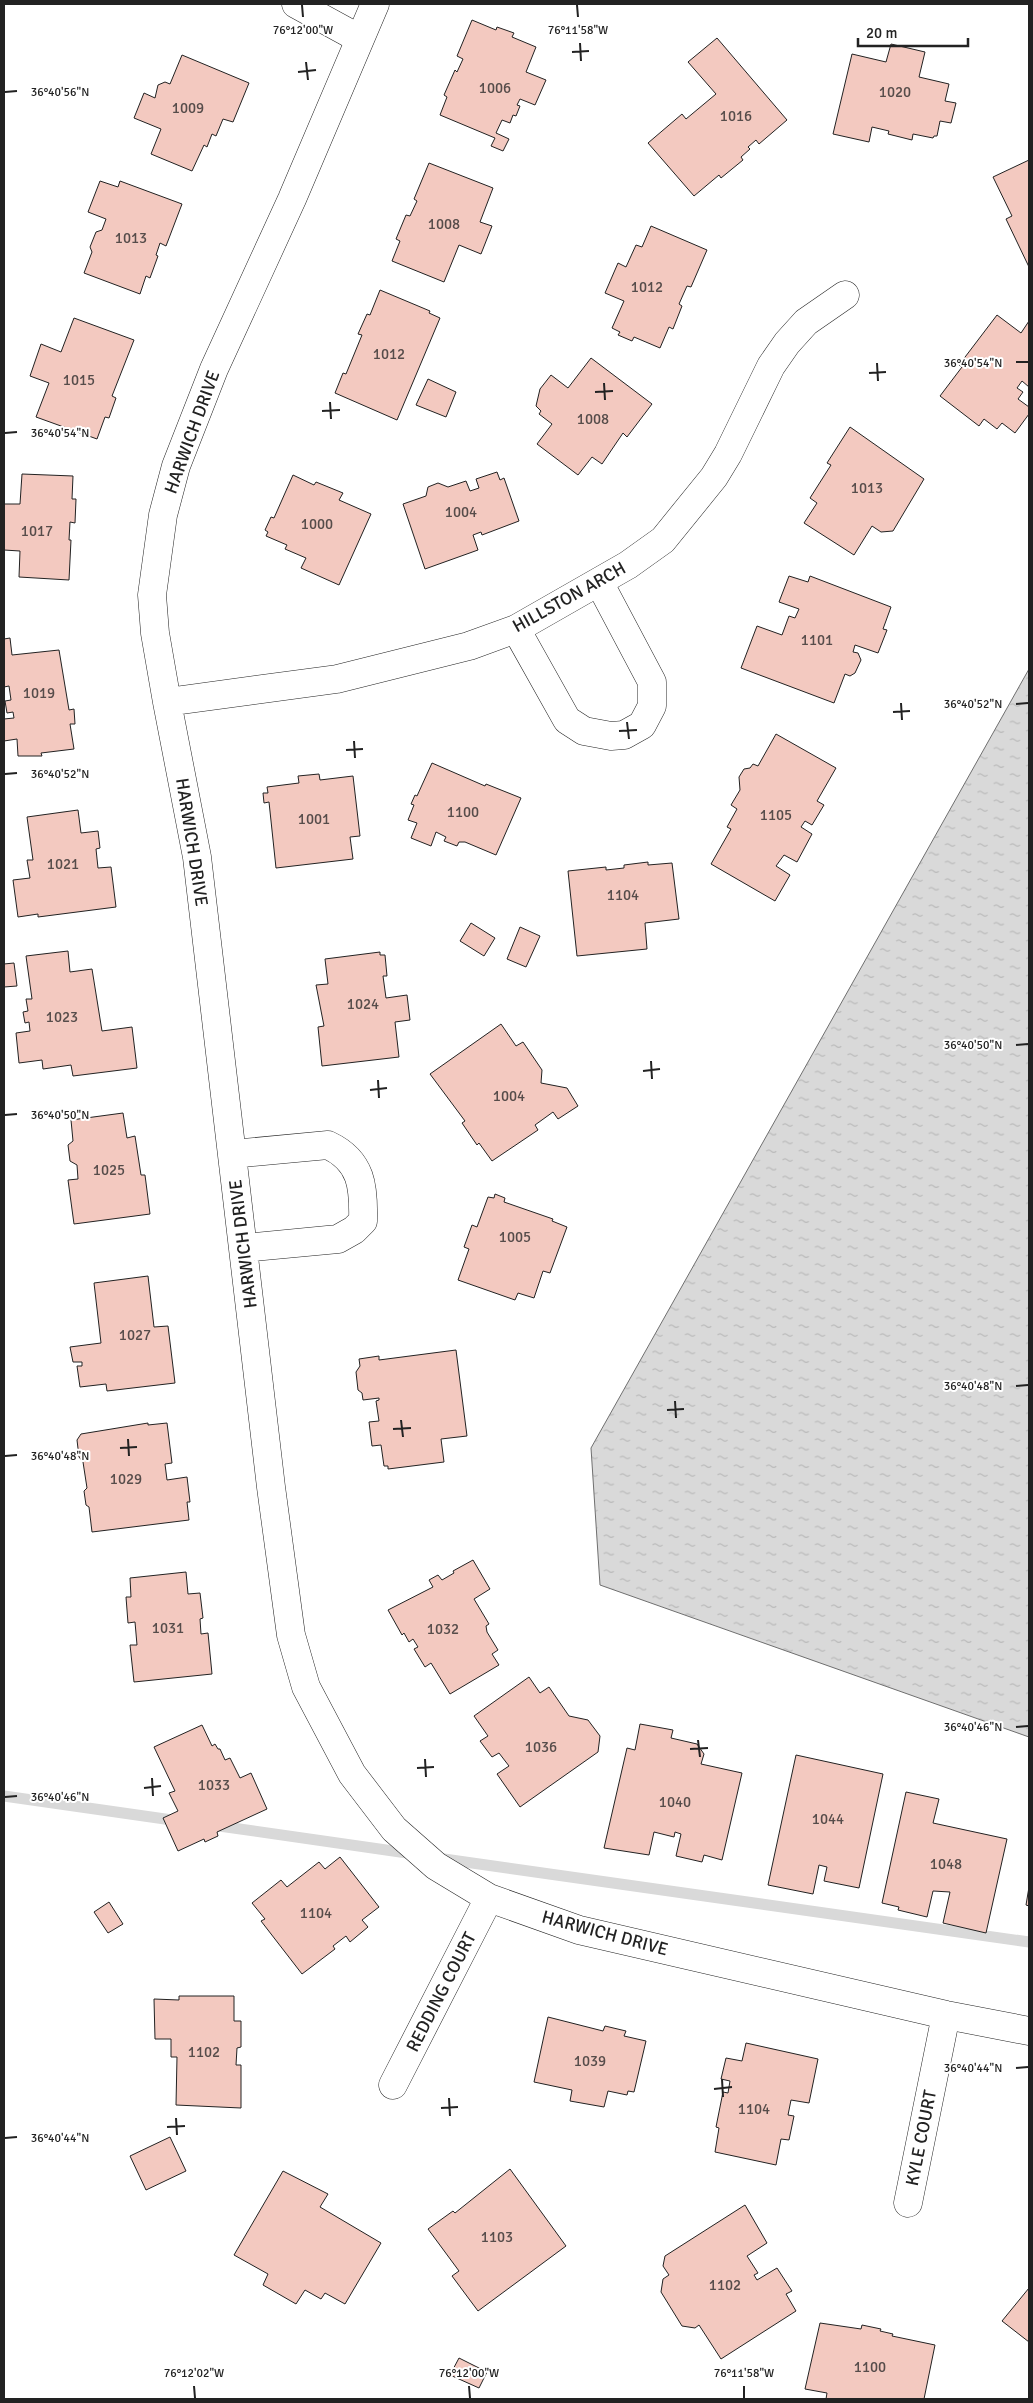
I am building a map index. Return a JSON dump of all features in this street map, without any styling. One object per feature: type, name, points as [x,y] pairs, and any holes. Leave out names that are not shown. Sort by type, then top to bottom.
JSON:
[{"type":"street","points":[[296,4],[360,39]]},
{"type":"street","name":"HARWICH DRIVE","points":[[375,4],[292,199],[214,369],[176,466],[163,515],[152,594],[155,633],[197,856],[271,1487],[291,1635],[306,1687],[352,1774],[394,1829],[436,1866],[489,1898],[579,1930],[946,2015],[1029,2031]]},
{"type":"street","name":"HILLSTON ARCH","points":[[167,702],[337,679],[420,660],[469,646],[516,629],[628,565],[663,540],[714,477],[728,454],[771,366],[787,343],[806,322],[845,295]]},
{"type":"street","points":[[516,629],[567,720],[584,731],[611,736],[624,735],[642,725],[652,706],[652,682],[599,582]]},
{"type":"street","points":[[232,1154],[328,1144],[340,1150],[355,1165],[362,1188],[363,1221],[354,1230],[338,1239],[243,1248]]},
{"type":"street","name":"REDDING COURT","points":[[393,2085],[489,1898]]},
{"type":"street","name":"KYLE COURT","points":[[908,2203],[946,2015]]},
{"type":"water","points":[[1029,669],[1029,1737],[600,1585],[591,1448]]},
{"type":"building","points":[[472,20],[496,30],[497,27],[514,33],[512,37],[536,47],[526,72],[546,80],[535,105],[520,99],[517,105],[520,106],[516,116],[513,115],[510,123],[502,120],[496,133],[509,139],[503,151],[491,146],[495,138],[440,115],[447,97],[444,95],[455,70],[457,72],[463,59],[457,56]]},
{"type":"building","points":[[717,38],[787,120],[759,144],[756,140],[741,157],[743,160],[721,178],[719,175],[694,196],[648,143],[682,114],[686,119],[716,94],[688,62]]},
{"type":"building","points":[[891,44],[925,52],[919,77],[949,84],[945,101],[956,103],[951,123],[940,121],[937,136],[933,138],[913,134],[912,140],[888,134],[889,131],[872,127],[869,142],[833,134],[852,54],[886,62]]},
{"type":"building","points":[[182,55],[249,83],[233,122],[223,119],[216,136],[212,134],[207,147],[204,145],[192,171],[151,154],[161,129],[134,118],[144,93],[155,98],[158,85],[165,82],[170,84]]},
{"type":"building","points":[[1029,160],[1029,267],[1006,219],[1012,216],[993,177]]},
{"type":"building","points":[[429,163],[493,188],[480,222],[492,226],[481,254],[459,245],[444,282],[392,261],[400,241],[396,239],[406,215],[410,216],[417,201],[414,199]]},
{"type":"building","points":[[100,181],[118,187],[120,181],[182,204],[166,246],[160,243],[156,255],[158,256],[150,278],[146,276],[140,294],[84,273],[92,252],[90,247],[96,232],[102,230],[106,219],[88,212]]},
{"type":"building","points":[[651,226],[707,250],[691,287],[687,286],[679,304],[682,306],[673,329],[669,327],[660,348],[634,337],[632,341],[618,335],[620,332],[612,328],[624,301],[605,293],[618,263],[626,267],[636,245],[642,247]]},
{"type":"building","points":[[380,290],[430,311],[429,313],[440,318],[397,420],[335,393],[343,373],[346,374],[362,335],[358,334],[367,314],[370,315]]},
{"type":"building","points":[[997,315],[1021,333],[1029,321],[1029,387],[1022,381],[1017,388],[1023,392],[1018,399],[1029,407],[1029,414],[1015,433],[1002,423],[997,429],[984,419],[979,426],[940,396],[962,367],[959,365]]},
{"type":"building","points":[[74,318],[134,340],[112,396],[116,398],[109,418],[105,417],[97,439],[36,417],[49,383],[30,376],[41,344],[61,352]]},
{"type":"building","points":[[591,358],[652,404],[627,437],[623,433],[602,464],[592,457],[578,475],[537,444],[552,424],[539,414],[541,411],[536,406],[540,389],[551,375],[568,388]]},
{"type":"building","points":[[428,379],[456,392],[446,417],[416,405]]},
{"type":"building","points":[[850,427],[924,479],[893,531],[881,532],[872,526],[854,555],[804,523],[817,503],[810,498],[831,465],[827,463]]},
{"type":"building","points":[[497,472],[500,480],[504,478],[519,521],[482,535],[481,532],[473,535],[478,550],[425,569],[403,504],[426,496],[428,487],[438,483],[448,487],[466,481],[470,491],[479,488],[476,479]]},
{"type":"building","points":[[22,474],[73,476],[72,499],[76,499],[75,523],[70,522],[69,580],[19,577],[20,551],[4,550],[4,504],[20,504]]},
{"type":"building","points":[[293,475],[314,485],[316,482],[343,493],[339,500],[371,514],[339,585],[301,568],[306,558],[285,549],[287,545],[266,536],[268,532],[265,530],[271,517],[274,518]]},
{"type":"building","points":[[789,576],[808,582],[810,576],[891,607],[883,629],[887,630],[878,653],[855,645],[853,652],[858,653],[861,660],[855,673],[850,676],[845,674],[834,703],[741,668],[757,626],[782,635],[789,616],[795,618],[799,609],[779,602]]},
{"type":"building","points":[[10,638],[12,655],[59,650],[69,710],[74,709],[75,724],[70,724],[74,749],[41,753],[42,756],[18,756],[17,739],[4,741],[4,719],[14,718],[13,712],[7,713],[5,701],[11,700],[9,686],[4,687],[4,639]]},
{"type":"building","points":[[776,734],[836,768],[817,801],[824,805],[812,825],[805,821],[801,827],[812,834],[797,862],[784,855],[776,866],[790,875],[775,901],[711,864],[731,829],[727,827],[737,809],[731,805],[740,790],[739,777],[744,769],[750,768],[753,764],[758,766]]},
{"type":"building","points":[[432,763],[485,786],[486,784],[521,798],[496,855],[465,842],[459,842],[457,846],[444,841],[446,837],[436,832],[431,846],[411,838],[417,823],[408,820],[414,805],[411,804],[415,795],[417,796]]},
{"type":"building","points":[[319,774],[320,780],[353,776],[360,836],[350,837],[353,859],[276,868],[269,802],[264,803],[263,793],[268,793],[267,787],[299,783],[298,776]]},
{"type":"building","points":[[78,810],[81,833],[98,831],[100,848],[96,849],[98,868],[111,867],[116,907],[38,917],[38,914],[18,917],[13,880],[30,878],[27,860],[33,860],[27,817]]},
{"type":"building","points":[[648,862],[648,865],[672,863],[679,919],[645,923],[647,949],[577,956],[568,871],[606,867],[606,870],[624,868],[624,865]]},
{"type":"building","points":[[471,923],[495,938],[484,956],[460,941]]},
{"type":"building","points":[[520,927],[540,936],[526,967],[507,959]]},
{"type":"building","points":[[68,951],[70,972],[92,969],[102,1031],[132,1027],[137,1068],[73,1076],[71,1065],[43,1069],[42,1060],[19,1063],[16,1033],[30,1031],[29,1022],[25,1023],[23,1012],[28,1011],[26,999],[32,999],[26,956]]},
{"type":"building","points":[[380,952],[380,955],[385,955],[387,976],[383,976],[386,998],[407,995],[410,1020],[395,1022],[399,1057],[322,1066],[318,1027],[324,1026],[316,985],[328,984],[325,959]]},
{"type":"building","points":[[14,963],[17,986],[4,987],[4,964]]},
{"type":"building","points":[[501,1024],[516,1046],[523,1042],[542,1070],[541,1083],[567,1088],[578,1106],[558,1119],[553,1112],[535,1125],[538,1130],[492,1161],[479,1143],[477,1145],[462,1123],[465,1121],[430,1074]]},
{"type":"building","points":[[123,1113],[127,1138],[135,1136],[141,1175],[145,1175],[150,1214],[74,1224],[68,1180],[78,1179],[77,1165],[70,1161],[68,1145],[73,1141],[71,1120]]},
{"type":"building","points":[[495,1194],[505,1198],[504,1202],[553,1219],[552,1221],[567,1227],[550,1273],[543,1271],[534,1298],[518,1293],[515,1300],[458,1280],[469,1249],[464,1247],[472,1225],[477,1227],[488,1197],[494,1198]]},
{"type":"building","points":[[148,1276],[154,1327],[168,1326],[175,1383],[107,1391],[106,1384],[80,1387],[77,1366],[82,1366],[82,1362],[73,1362],[70,1347],[101,1343],[94,1283]]},
{"type":"building","points":[[456,1350],[467,1436],[441,1439],[444,1462],[388,1469],[388,1466],[384,1466],[381,1445],[372,1446],[369,1422],[379,1421],[376,1401],[379,1398],[363,1400],[362,1393],[358,1390],[356,1372],[360,1366],[359,1359],[379,1356],[379,1360]]},
{"type":"building","points":[[148,1423],[148,1425],[167,1423],[172,1463],[165,1464],[167,1480],[187,1477],[190,1502],[187,1502],[189,1520],[92,1532],[89,1507],[86,1505],[84,1491],[87,1488],[83,1462],[79,1457],[77,1440],[81,1434]]},
{"type":"building","points":[[473,1560],[490,1589],[474,1599],[489,1624],[486,1626],[487,1632],[498,1650],[492,1654],[499,1665],[450,1694],[431,1663],[425,1667],[414,1649],[418,1647],[413,1639],[409,1642],[404,1633],[402,1635],[388,1610],[433,1587],[429,1580],[438,1575],[442,1580],[454,1573],[453,1571]]},
{"type":"building","points":[[186,1572],[188,1594],[200,1593],[203,1618],[200,1619],[201,1634],[208,1633],[212,1674],[134,1682],[130,1645],[137,1645],[135,1622],[128,1623],[126,1597],[131,1597],[130,1578]]},
{"type":"building","points":[[529,1677],[540,1693],[549,1687],[569,1716],[588,1720],[600,1736],[598,1752],[520,1807],[497,1774],[509,1766],[499,1753],[492,1757],[480,1741],[488,1736],[474,1716]]},
{"type":"building","points":[[640,1724],[673,1730],[671,1738],[697,1744],[704,1754],[701,1764],[742,1773],[722,1860],[704,1855],[702,1862],[676,1856],[681,1834],[675,1832],[674,1837],[654,1832],[649,1855],[604,1848],[627,1748],[635,1750]]},
{"type":"building","points":[[202,1725],[212,1746],[215,1744],[220,1749],[225,1760],[230,1758],[240,1778],[251,1773],[267,1809],[217,1832],[218,1836],[205,1842],[204,1839],[178,1851],[163,1818],[178,1811],[169,1793],[175,1791],[154,1747]]},
{"type":"building","points":[[796,1755],[883,1774],[859,1888],[824,1881],[827,1867],[819,1865],[813,1894],[768,1885]]},
{"type":"building","points":[[906,1792],[939,1799],[933,1823],[1007,1839],[986,1933],[943,1923],[950,1892],[933,1891],[927,1917],[898,1910],[899,1907],[882,1903]]},
{"type":"building","points":[[340,1857],[379,1907],[362,1920],[368,1927],[350,1942],[346,1936],[333,1946],[335,1949],[302,1974],[261,1921],[265,1919],[252,1903],[281,1880],[287,1887],[319,1862],[325,1869]]},
{"type":"building","points":[[1029,1887],[1029,1906],[1026,1905]]},
{"type":"building","points":[[109,1902],[123,1924],[108,1933],[94,1912]]},
{"type":"building","points":[[179,1996],[234,1996],[234,2021],[241,2021],[241,2047],[237,2048],[236,2065],[241,2065],[241,2108],[176,2105],[177,2057],[171,2057],[171,2039],[155,2039],[154,1999],[179,2000]]},
{"type":"building","points":[[548,2017],[603,2031],[605,2026],[626,2031],[624,2036],[646,2041],[634,2092],[628,2091],[627,2095],[608,2091],[604,2107],[570,2101],[572,2090],[534,2082]]},
{"type":"building","points":[[746,2043],[818,2059],[809,2103],[791,2100],[788,2115],[794,2116],[789,2140],[781,2139],[776,2165],[715,2152],[719,2128],[716,2127],[723,2092],[728,2093],[730,2081],[721,2079],[726,2058],[742,2061]]},
{"type":"building","points":[[170,2137],[186,2171],[146,2190],[130,2156]]},
{"type":"building","points":[[510,2169],[566,2246],[478,2311],[452,2276],[459,2271],[428,2229],[453,2211],[455,2213]]},
{"type":"building","points":[[283,2171],[328,2194],[320,2207],[381,2243],[345,2304],[325,2293],[321,2299],[305,2290],[296,2304],[263,2285],[268,2274],[234,2255]]},
{"type":"building","points":[[745,2205],[767,2243],[747,2256],[758,2273],[754,2275],[757,2280],[777,2268],[792,2291],[786,2294],[796,2311],[721,2359],[699,2325],[695,2328],[682,2326],[661,2292],[663,2279],[669,2275],[663,2266],[665,2256]]},
{"type":"building","points":[[1029,2288],[1029,2342],[1002,2321]]},
{"type":"building","points":[[820,2323],[861,2329],[862,2325],[881,2329],[880,2331],[893,2334],[892,2336],[935,2345],[924,2399],[826,2399],[827,2393],[805,2389]]},
{"type":"building","points":[[459,2358],[487,2372],[479,2388],[450,2375]]},
{"type":"waterway","points":[[4,1796],[179,1821]]},
{"type":"waterway","points":[[212,1825],[414,1854]]},
{"type":"waterway","points":[[437,1858],[1029,1942]]}]
